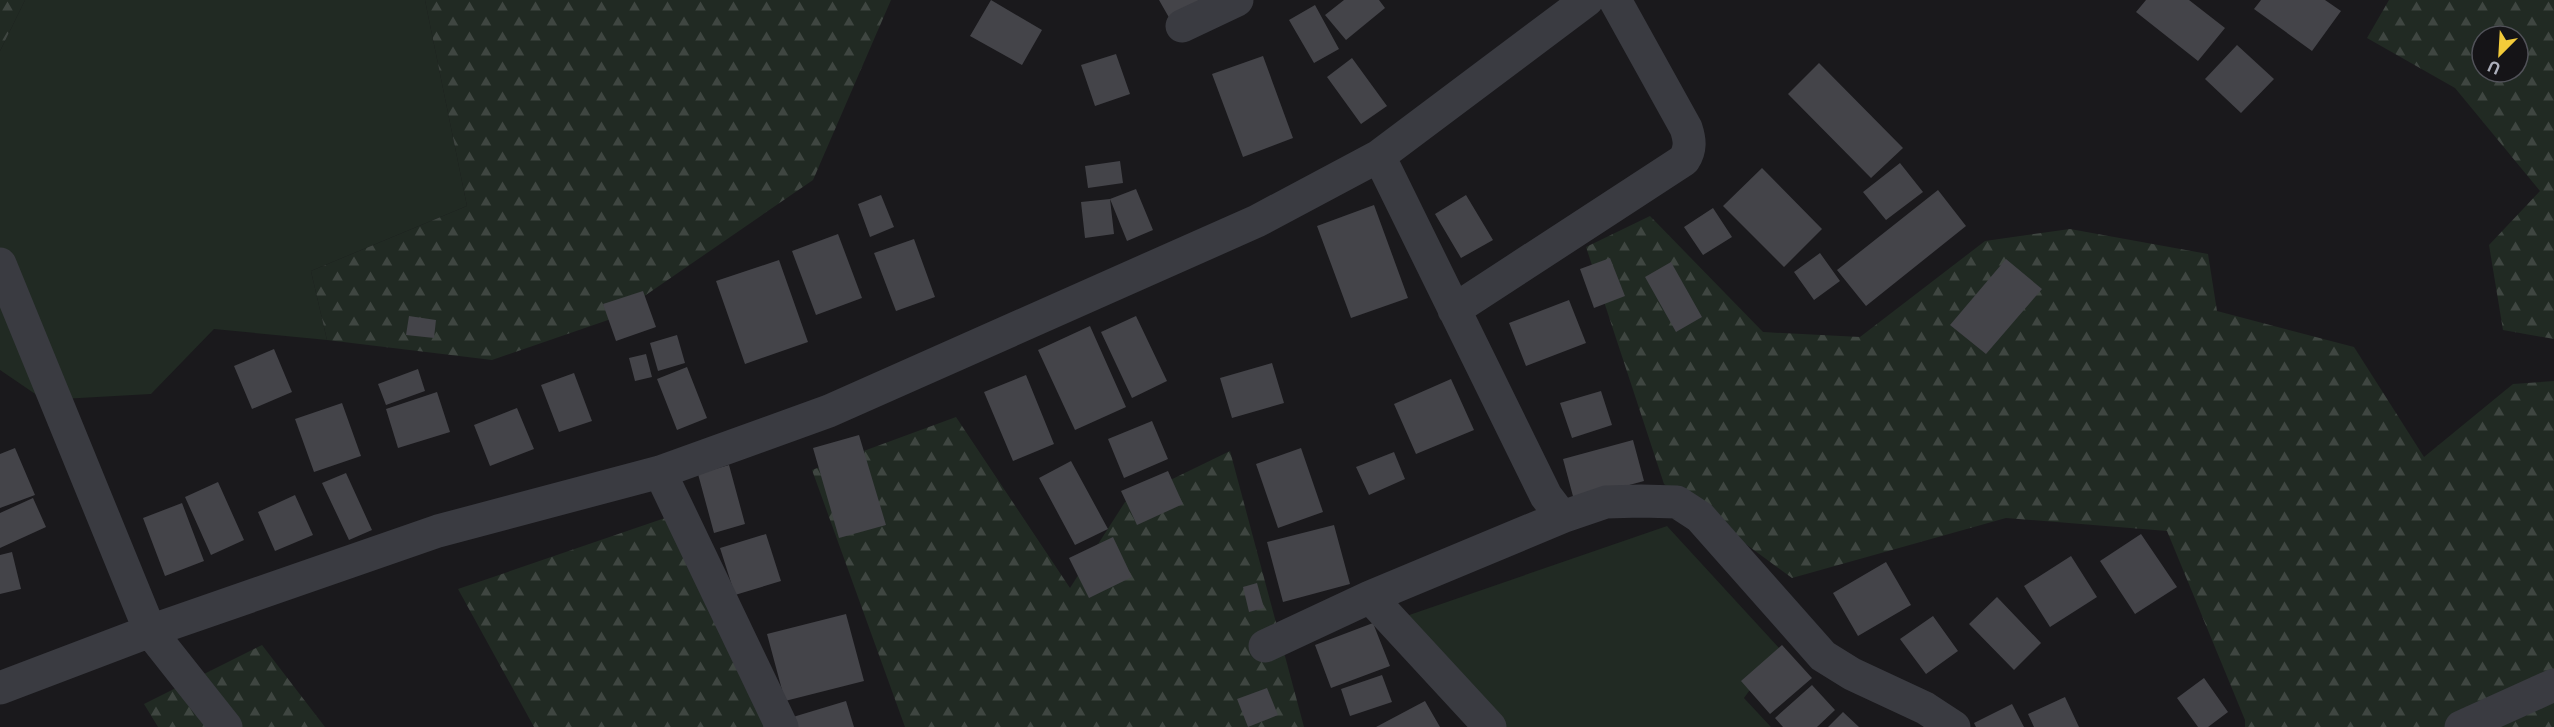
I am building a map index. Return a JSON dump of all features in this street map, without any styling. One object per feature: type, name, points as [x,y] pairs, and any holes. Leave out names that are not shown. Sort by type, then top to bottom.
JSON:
[{"type":"street","points":[[1182,26],[1237,0]]},
{"type":"street","points":[[0,688],[150,631],[438,531],[660,472],[829,411],[1257,221],[1379,156],[1587,0]]},
{"type":"street","points":[[1455,310],[1684,160],[1688,154],[1690,140],[1686,128],[1614,0]]},
{"type":"street","points":[[1379,156],[1546,496],[1562,517]]},
{"type":"street","points":[[0,264],[150,631],[226,727]]},
{"type":"street","points":[[660,472],[782,727]]},
{"type":"street","points":[[1266,646],[1370,597],[1562,517],[1606,502],[1677,502],[1700,517],[1823,656],[1852,674],[1925,708],[1954,727]]},
{"type":"street","points":[[1370,597],[1490,727]]},
{"type":"street","points":[[2461,727],[2554,685]]},
{"type":"green space","points":[[0,0],[25,0],[0,51]]},
{"type":"green space","points":[[25,0],[425,0],[467,206],[311,271],[327,340],[214,329],[151,394],[44,400],[0,370],[0,51]]},
{"type":"green space","points":[[425,0],[891,0],[813,180],[611,319],[492,360],[327,340],[311,271],[467,206]]},
{"type":"green space","points":[[2389,0],[2554,0],[2554,339],[2503,330],[2489,245],[2540,191],[2455,88],[2367,38]]},
{"type":"green space","points":[[1650,216],[1763,332],[1860,337],[1985,241],[2070,229],[2208,254],[2217,311],[2354,347],[2424,457],[2513,384],[2554,381],[2554,727],[2245,727],[2245,720],[2167,531],[2006,518],[1792,578],[1664,484],[1586,247]]},
{"type":"green space","points":[[956,417],[1070,588],[1125,502],[1230,451],[1304,727],[905,727],[812,470]]},
{"type":"green space","points":[[665,518],[770,727],[534,727],[458,589]]},
{"type":"green space","points":[[1667,526],[1780,649],[1744,698],[1771,727],[1485,727],[1386,623]]},
{"type":"green space","points":[[262,645],[325,727],[158,727],[144,704]]},
{"type":"building","points":[[991,0],[1042,30],[1022,65],[970,36]]},
{"type":"building","points":[[1159,0],[1207,0],[1171,21]]},
{"type":"building","points":[[1344,0],[1379,0],[1385,8],[1346,40],[1325,15]]},
{"type":"building","points":[[2146,0],[2189,0],[2225,28],[2198,61],[2136,12]]},
{"type":"building","points":[[2261,0],[2325,0],[2341,11],[2312,51],[2254,9]]},
{"type":"building","points":[[1315,5],[1339,49],[1314,63],[1289,20]]},
{"type":"building","points":[[2237,45],[2274,79],[2241,113],[2205,79]]},
{"type":"building","points":[[1116,54],[1130,94],[1095,106],[1081,65]]},
{"type":"building","points":[[1263,56],[1293,138],[1243,157],[1212,74]]},
{"type":"building","points":[[1352,58],[1387,106],[1361,124],[1327,77]]},
{"type":"building","points":[[1819,63],[1903,148],[1871,178],[1788,94]]},
{"type":"building","points":[[1120,161],[1123,183],[1088,188],[1085,166]]},
{"type":"building","points":[[1900,163],[1923,192],[1886,220],[1863,192]]},
{"type":"building","points":[[1762,168],[1822,229],[1784,267],[1723,206]]},
{"type":"building","points":[[1136,189],[1153,230],[1127,241],[1110,199]]},
{"type":"building","points":[[1938,190],[1966,226],[1866,306],[1837,270]]},
{"type":"building","points":[[881,195],[894,227],[870,237],[858,204]]},
{"type":"building","points":[[1466,195],[1493,240],[1461,258],[1435,214]]},
{"type":"building","points":[[1110,199],[1114,234],[1085,238],[1081,202]]},
{"type":"building","points":[[1374,205],[1408,298],[1351,318],[1317,226]]},
{"type":"building","points":[[1713,208],[1732,237],[1703,255],[1684,227]]},
{"type":"building","points":[[838,234],[862,298],[816,315],[792,251]]},
{"type":"building","points":[[914,239],[935,297],[896,311],[874,253]]},
{"type":"building","points":[[1820,253],[1840,281],[1814,300],[1794,272]]},
{"type":"building","points":[[1610,258],[1625,296],[1594,308],[1580,269]]},
{"type":"building","points":[[2006,259],[2042,289],[1986,354],[1950,325]]},
{"type":"building","points":[[779,260],[808,342],[745,364],[716,281]]},
{"type":"building","points":[[1671,262],[1702,317],[1676,332],[1645,277]]},
{"type":"building","points":[[643,291],[656,327],[616,341],[603,304]]},
{"type":"building","points":[[1569,300],[1586,343],[1526,366],[1509,323]]},
{"type":"building","points":[[409,316],[436,320],[434,338],[406,335]]},
{"type":"building","points":[[1136,316],[1167,381],[1132,398],[1101,332]]},
{"type":"building","points":[[1090,326],[1126,407],[1075,430],[1038,350]]},
{"type":"building","points":[[677,335],[685,363],[658,371],[650,343]]},
{"type":"building","points":[[274,349],[292,392],[252,409],[234,366]]},
{"type":"building","points":[[646,354],[652,377],[635,381],[629,358]]},
{"type":"building","points":[[1272,363],[1284,403],[1232,418],[1220,378]]},
{"type":"building","points":[[687,367],[707,418],[677,430],[657,379]]},
{"type":"building","points":[[418,369],[425,391],[386,405],[378,384]]},
{"type":"building","points":[[574,373],[592,421],[559,432],[541,385]]},
{"type":"building","points":[[1026,375],[1054,444],[1013,461],[984,392]]},
{"type":"building","points":[[1451,379],[1474,430],[1416,454],[1394,404]]},
{"type":"building","points":[[1601,391],[1612,425],[1572,438],[1560,403]]},
{"type":"building","points":[[437,392],[450,432],[398,448],[386,409]]},
{"type":"building","points":[[342,403],[361,456],[314,472],[295,419]]},
{"type":"building","points":[[517,408],[534,449],[490,466],[474,425]]},
{"type":"building","points":[[1152,421],[1168,459],[1124,478],[1108,439]]},
{"type":"building","points":[[859,435],[886,525],[839,538],[813,448]]},
{"type":"building","points":[[1633,440],[1644,481],[1574,500],[1563,459]]},
{"type":"building","points":[[15,448],[35,495],[0,508],[0,454]]},
{"type":"building","points":[[1301,448],[1323,512],[1278,528],[1256,464]]},
{"type":"building","points":[[1394,452],[1405,479],[1369,495],[1356,467]]},
{"type":"building","points":[[1071,461],[1108,529],[1075,545],[1039,478]]},
{"type":"building","points":[[729,465],[745,524],[714,533],[698,474]]},
{"type":"building","points":[[1168,471],[1183,504],[1137,525],[1121,491]]},
{"type":"building","points":[[346,473],[372,530],[349,540],[322,483]]},
{"type":"building","points":[[218,482],[244,540],[211,555],[185,497]]},
{"type":"building","points":[[295,495],[313,535],[275,551],[258,512]]},
{"type":"building","points":[[33,498],[46,527],[0,548],[0,513]]},
{"type":"building","points":[[182,503],[204,561],[165,576],[143,518]]},
{"type":"building","points":[[1334,525],[1350,584],[1283,602],[1267,542]]},
{"type":"building","points":[[766,534],[781,581],[735,595],[720,548]]},
{"type":"building","points":[[2141,534],[2177,587],[2135,614],[2100,561]]},
{"type":"building","points":[[1113,537],[1132,577],[1089,598],[1069,558]]},
{"type":"building","points":[[12,552],[21,589],[0,594],[0,555]]},
{"type":"building","points":[[2071,556],[2097,597],[2050,627],[2024,586]]},
{"type":"building","points":[[1886,562],[1911,605],[1858,636],[1833,593]]},
{"type":"building","points":[[1257,583],[1264,608],[1249,612],[1243,587]]},
{"type":"building","points":[[1997,597],[2041,643],[2014,670],[1969,624]]},
{"type":"building","points":[[846,614],[864,681],[785,701],[767,634]]},
{"type":"building","points":[[1933,616],[1958,651],[1926,674],[1900,639]]},
{"type":"building","points":[[1373,623],[1390,666],[1331,688],[1315,645]]},
{"type":"building","points":[[1782,645],[1812,678],[1770,714],[1741,681]]},
{"type":"building","points":[[1382,675],[1392,702],[1350,716],[1341,689]]},
{"type":"building","points":[[2204,678],[2228,712],[2208,727],[2198,727],[2177,698]]},
{"type":"building","points":[[1812,685],[1835,710],[1817,727],[1783,727],[1775,718]]},
{"type":"building","points":[[1267,688],[1278,715],[1248,727],[1237,699]]},
{"type":"building","points":[[2065,697],[2079,727],[2034,727],[2028,714]]},
{"type":"building","points":[[846,701],[854,727],[796,727],[793,717]]},
{"type":"building","points":[[1425,701],[1440,727],[1376,727]]},
{"type":"building","points":[[2012,704],[2024,727],[1976,727],[1974,723]]},
{"type":"building","points":[[1843,712],[1859,727],[1828,727]]}]
